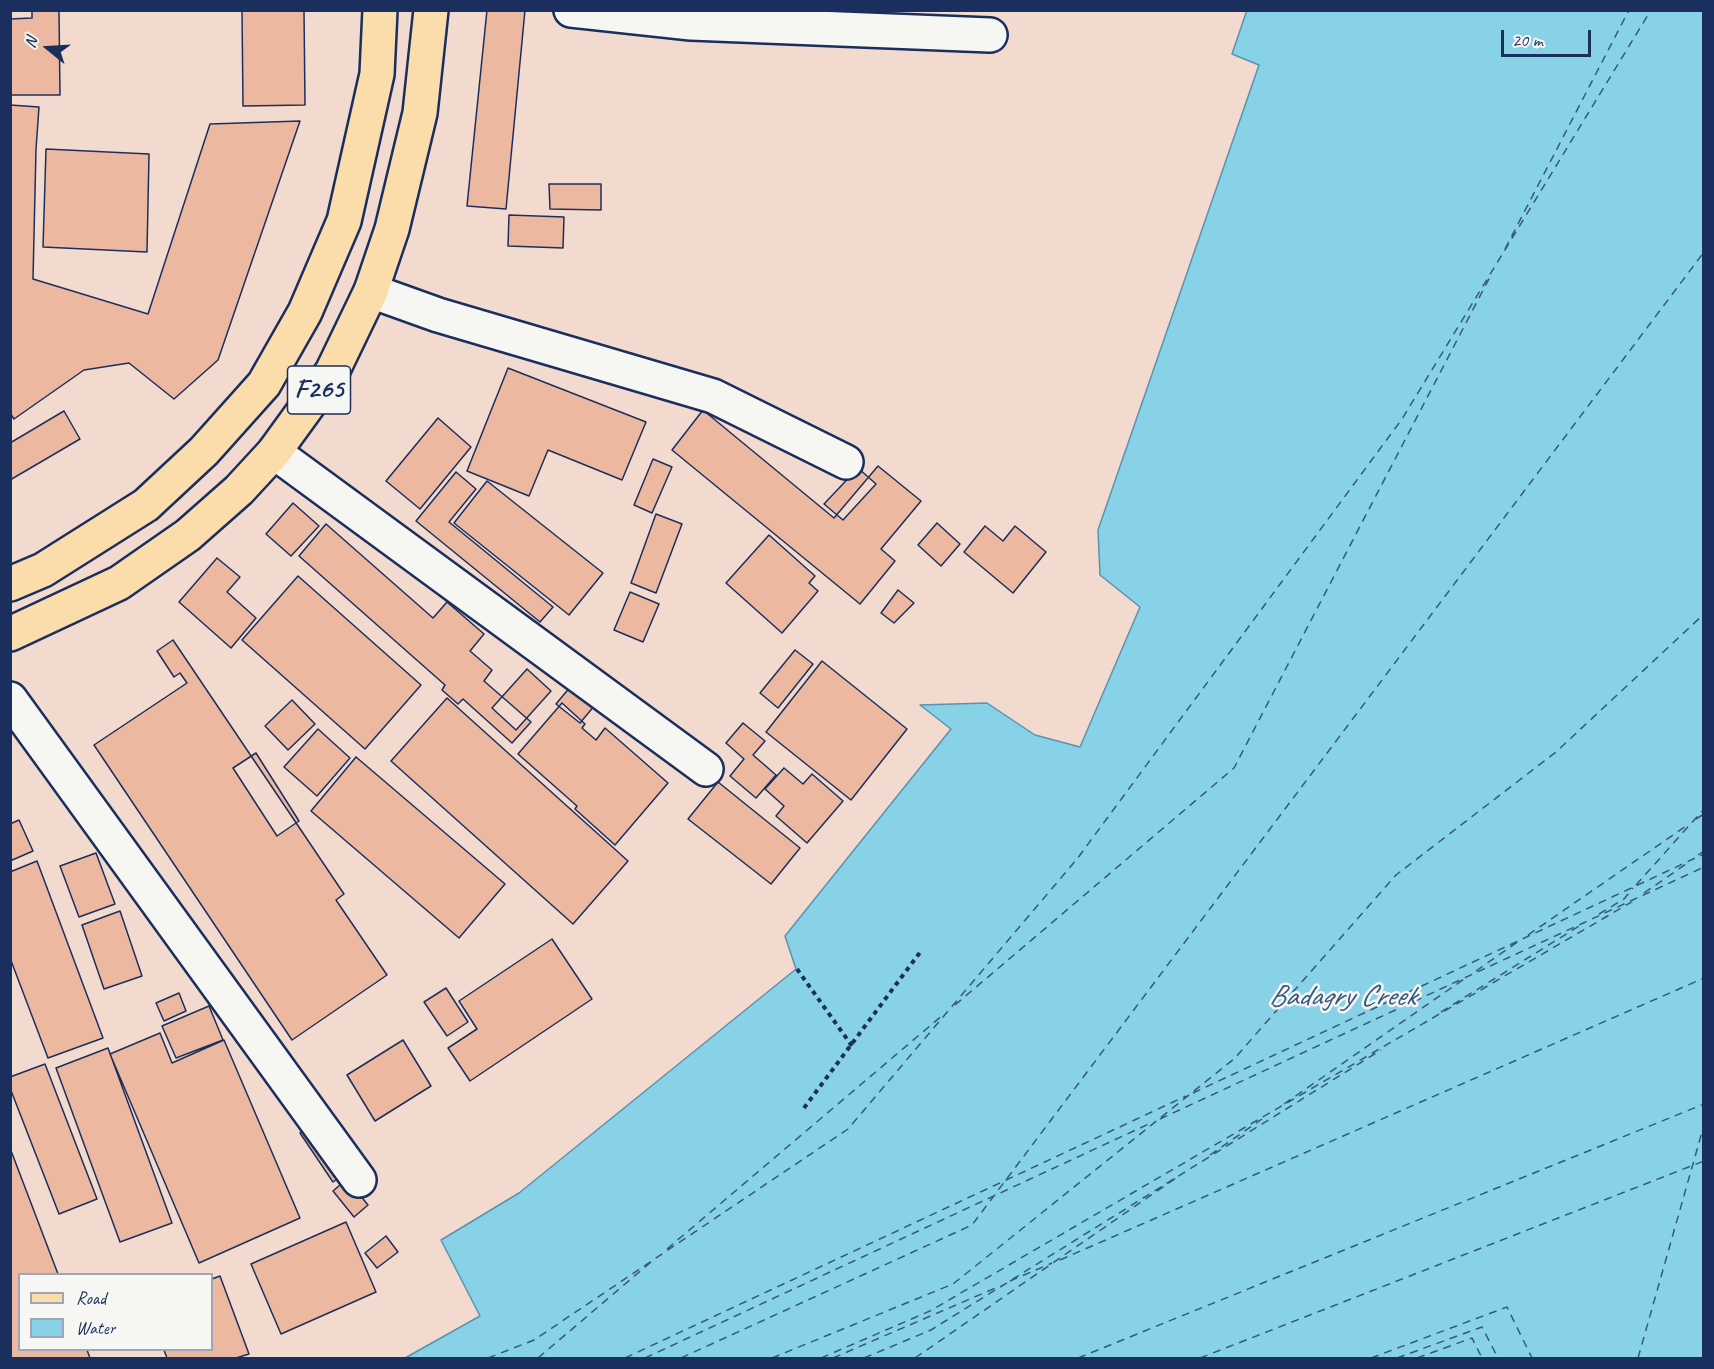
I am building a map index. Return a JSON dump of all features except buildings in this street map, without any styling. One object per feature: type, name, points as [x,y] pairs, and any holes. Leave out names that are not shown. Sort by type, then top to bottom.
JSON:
[{"type":"main road","name":"F265","points":[[10,584],[43,570],[146,505],[204,451],[264,384],[305,312],[344,221],[377,74],[380,10]]},
{"type":"main road","name":"F265","points":[[10,634],[119,584],[188,535],[239,490],[274,452],[332,372],[371,291],[392,229],[420,113],[431,10]]},
{"type":"lane","points":[[571,10],[691,23],[990,35]]},
{"type":"lane","points":[[371,291],[438,315],[713,396],[846,462]]},
{"type":"lane","points":[[274,452],[706,769]]},
{"type":"lane","points":[[10,699],[359,1180]]},
{"type":"path","points":[[804,1108],[921,951]]},
{"type":"path","points":[[797,969],[852,1046]]},
{"type":"shaded area","points":[[10,11],[1247,11],[1232,54],[1259,65],[1098,530],[1100,575],[1140,607],[1080,747],[1035,735],[987,703],[921,706],[951,729],[785,936],[797,969],[519,1193],[441,1240],[480,1316],[405,1358],[11,1358]]},
{"type":"water","name":"Badagry Creek","points":[[1247,10],[1703,11],[1703,1358],[405,1358],[480,1316],[441,1240],[519,1193],[796,969],[785,936],[951,729],[920,705],[987,703],[1035,735],[1080,747],[1140,607],[1100,575],[1098,530],[1259,65],[1232,54]]},
{"type":"ferry route","points":[[1505,249],[1629,10]]},
{"type":"ferry route","points":[[488,1358],[534,1340],[848,1129],[1077,859],[1402,419],[1651,10]]},
{"type":"ferry route","points":[[681,1358],[972,1225],[1704,252]]},
{"type":"ferry route","points":[[955,1005],[1234,768],[1491,275]]},
{"type":"ferry route","points":[[772,1358],[953,1284],[1234,1059],[1396,875],[1556,752],[1704,614]]},
{"type":"ferry route","points":[[1636,885],[1704,809]]},
{"type":"ferry route","points":[[1696,819],[1704,814]]},
{"type":"ferry route","points":[[1528,935],[1689,824]]},
{"type":"ferry route","points":[[1698,855],[1704,851]]},
{"type":"ferry route","points":[[1193,1093],[1704,854]]},
{"type":"ferry route","points":[[1644,893],[1689,862]]},
{"type":"ferry route","points":[[1160,1119],[1704,867]]},
{"type":"ferry route","points":[[1599,914],[1624,899],[1633,888]]},
{"type":"ferry route","points":[[821,1358],[930,1311],[1635,900]]},
{"type":"ferry route","points":[[1441,1012],[1584,923]]},
{"type":"ferry route","points":[[1476,971],[1519,941]]},
{"type":"ferry route","points":[[1284,1104],[1467,977]]},
{"type":"ferry route","points":[[1060,1260],[1704,978]]},
{"type":"ferry route","points":[[667,1249],[944,1014]]},
{"type":"ferry route","points":[[864,1358],[931,1330],[1381,1050]]},
{"type":"ferry route","points":[[625,1358],[1186,1096]]},
{"type":"ferry route","points":[[1078,1358],[1704,1104]]},
{"type":"ferry route","points":[[1210,1155],[1262,1119]]},
{"type":"ferry route","points":[[645,1358],[1153,1122]]},
{"type":"ferry route","points":[[1638,1358],[1704,1125]]},
{"type":"ferry route","points":[[1200,1358],[1704,1161]]},
{"type":"ferry route","points":[[915,1358],[1176,1178]]},
{"type":"ferry route","points":[[538,1358],[651,1262]]},
{"type":"ferry route","points":[[1010,1281],[1052,1263]]},
{"type":"ferry route","points":[[833,1358],[1000,1286]]},
{"type":"ferry route","points":[[1371,1358],[1507,1307],[1532,1358]]},
{"type":"ferry route","points":[[1397,1358],[1482,1327],[1498,1358]]},
{"type":"ferry route","points":[[1417,1358],[1472,1338],[1482,1358]]}]
